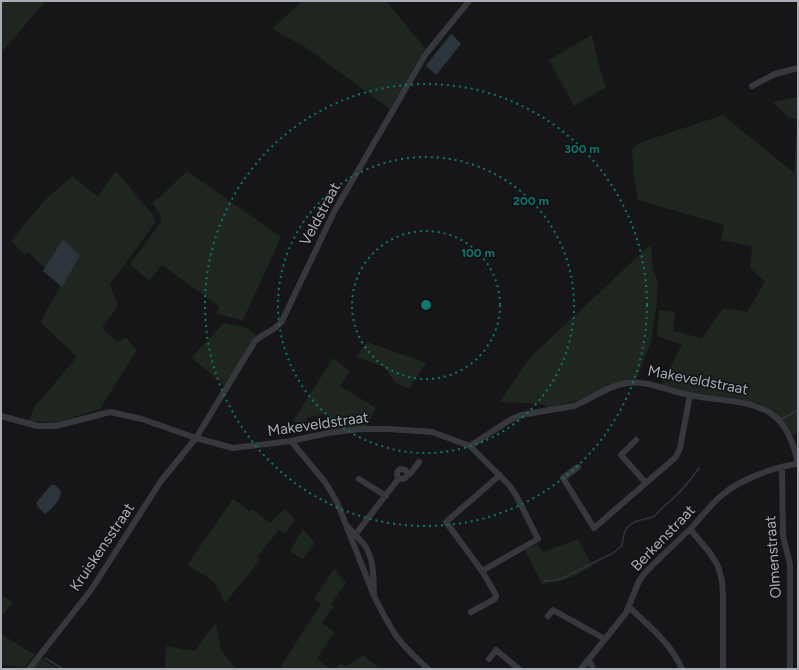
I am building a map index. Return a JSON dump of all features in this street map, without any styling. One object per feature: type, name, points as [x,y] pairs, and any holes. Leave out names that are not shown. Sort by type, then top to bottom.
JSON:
[{"type":"street","name":"Veldstraat","points":[[196,438],[255,341],[276,328],[282,321],[334,212],[425,55],[469,1]]},
{"type":"street","points":[[752,86],[776,74],[798,68]]},
{"type":"street","name":"Makeveldstraat","points":[[1,416],[38,426],[56,426],[110,412],[142,419],[196,438],[233,448],[291,441],[328,432],[360,429],[389,429],[432,432],[470,446],[510,420],[521,415],[574,406],[605,390],[626,383],[639,382],[690,395],[756,405],[767,410],[784,426],[795,451],[798,464]]},
{"type":"street","points":[[578,468],[562,478],[594,528],[676,458],[680,448],[690,395]]},
{"type":"street","name":"Kruiskensstraat","points":[[29,669],[91,590],[161,481],[196,438]]},
{"type":"street","points":[[636,440],[621,455],[646,483]]},
{"type":"street","points":[[291,441],[332,492],[374,596],[390,626],[414,657],[428,669]]},
{"type":"street","points":[[470,446],[500,475],[516,495],[538,539],[482,571]]},
{"type":"street","points":[[355,535],[399,478],[397,474],[399,470],[405,470],[407,474],[410,474],[419,462]]},
{"type":"street","name":"Berkenstraat","points":[[581,669],[620,621],[629,607],[639,581],[644,574],[722,495],[741,482],[755,476],[782,467],[798,464]]},
{"type":"street","name":"Olmenstraat","points":[[782,467],[783,536],[790,564],[790,669]]},
{"type":"street","points":[[471,612],[495,599],[496,595],[482,571],[446,522],[500,475]]},
{"type":"street","points":[[359,478],[386,496]]},
{"type":"street","points":[[347,526],[363,543],[371,559],[373,566],[374,596]]},
{"type":"street","points":[[690,529],[710,553],[718,566],[722,581],[724,669]]},
{"type":"street","points":[[629,607],[669,646],[682,669]]},
{"type":"street","points":[[548,616],[553,610],[605,639]]},
{"type":"street","points":[[489,659],[496,650],[519,669]]},
{"type":"street","points":[[589,660],[593,669]]},
{"type":"shaded area","points":[[1,1],[46,1],[1,53]]},
{"type":"shaded area","points":[[302,1],[386,1],[425,48],[390,109],[305,47],[272,29]]},
{"type":"shaded area","points":[[451,34],[461,44],[437,74],[435,74],[426,66]]},
{"type":"shaded area","points":[[592,35],[598,62],[606,87],[574,106],[549,60]]},
{"type":"shaded area","points":[[798,97],[798,433],[791,436],[778,416],[770,409],[758,403],[684,391],[661,384],[682,345],[657,336],[659,310],[675,312],[673,331],[702,338],[723,308],[747,312],[765,282],[750,268],[752,246],[721,240],[724,225],[638,200],[634,179],[632,149],[639,143],[723,115],[794,173],[797,119],[789,118],[772,102]]},
{"type":"shaded area","points":[[116,171],[152,214],[155,223],[110,284],[118,306],[102,328],[117,342],[126,338],[137,350],[100,409],[55,423],[29,421],[35,406],[77,357],[40,322],[62,284],[28,252],[25,255],[11,241],[44,201],[72,176],[98,197]]},
{"type":"shaded area","points":[[187,171],[281,237],[243,320],[216,314],[219,306],[162,265],[149,281],[130,264],[161,222],[160,215],[152,202],[160,197]]},
{"type":"shaded area","points":[[63,239],[80,256],[62,287],[43,271]]},
{"type":"shaded area","points":[[651,244],[653,270],[658,282],[656,310],[651,341],[638,376],[634,380],[591,396],[547,408],[543,404],[500,402],[526,363],[536,352]]},
{"type":"shaded area","points":[[224,323],[246,328],[256,335],[225,386],[193,359],[193,356]]},
{"type":"shaded area","points":[[367,342],[426,363],[409,389],[395,382],[383,366],[356,357]]},
{"type":"shaded area","points":[[333,358],[350,371],[340,386],[376,408],[366,427],[331,430],[327,413],[308,418],[303,424],[293,421]]},
{"type":"shaded area","points":[[51,485],[55,485],[61,491],[61,494],[56,504],[45,514],[36,503]]},
{"type":"shaded area","points":[[233,499],[250,511],[252,509],[270,523],[285,509],[295,520],[285,534],[279,530],[257,557],[260,560],[225,603],[222,595],[211,580],[187,565]]},
{"type":"shaded area","points":[[303,529],[315,543],[303,559],[290,551]]},
{"type":"shaded area","points":[[578,539],[592,566],[568,578],[542,584],[525,550],[538,544],[543,552]]},
{"type":"shaded area","points":[[334,569],[346,583],[331,604],[334,606],[322,623],[334,632],[317,659],[330,669],[279,669],[321,604],[314,599]]},
{"type":"shaded area","points":[[1,595],[13,602],[4,614],[1,612]]},
{"type":"shaded area","points":[[216,623],[221,650],[236,669],[165,669],[166,646],[194,651]]},
{"type":"shaded area","points":[[1,634],[35,655],[24,668],[1,664]]},
{"type":"shaded area","points":[[363,655],[379,668],[331,669],[342,663],[345,667]]},
{"type":"shaded area","points":[[41,658],[58,669],[33,669]]},
{"type":"waterway","points":[[782,419],[798,410]]},
{"type":"waterway","points":[[544,581],[558,580],[613,553],[622,546],[623,537],[629,525],[656,515],[682,490],[699,468]]},
{"type":"waterway","points":[[45,658],[63,669]]}]
